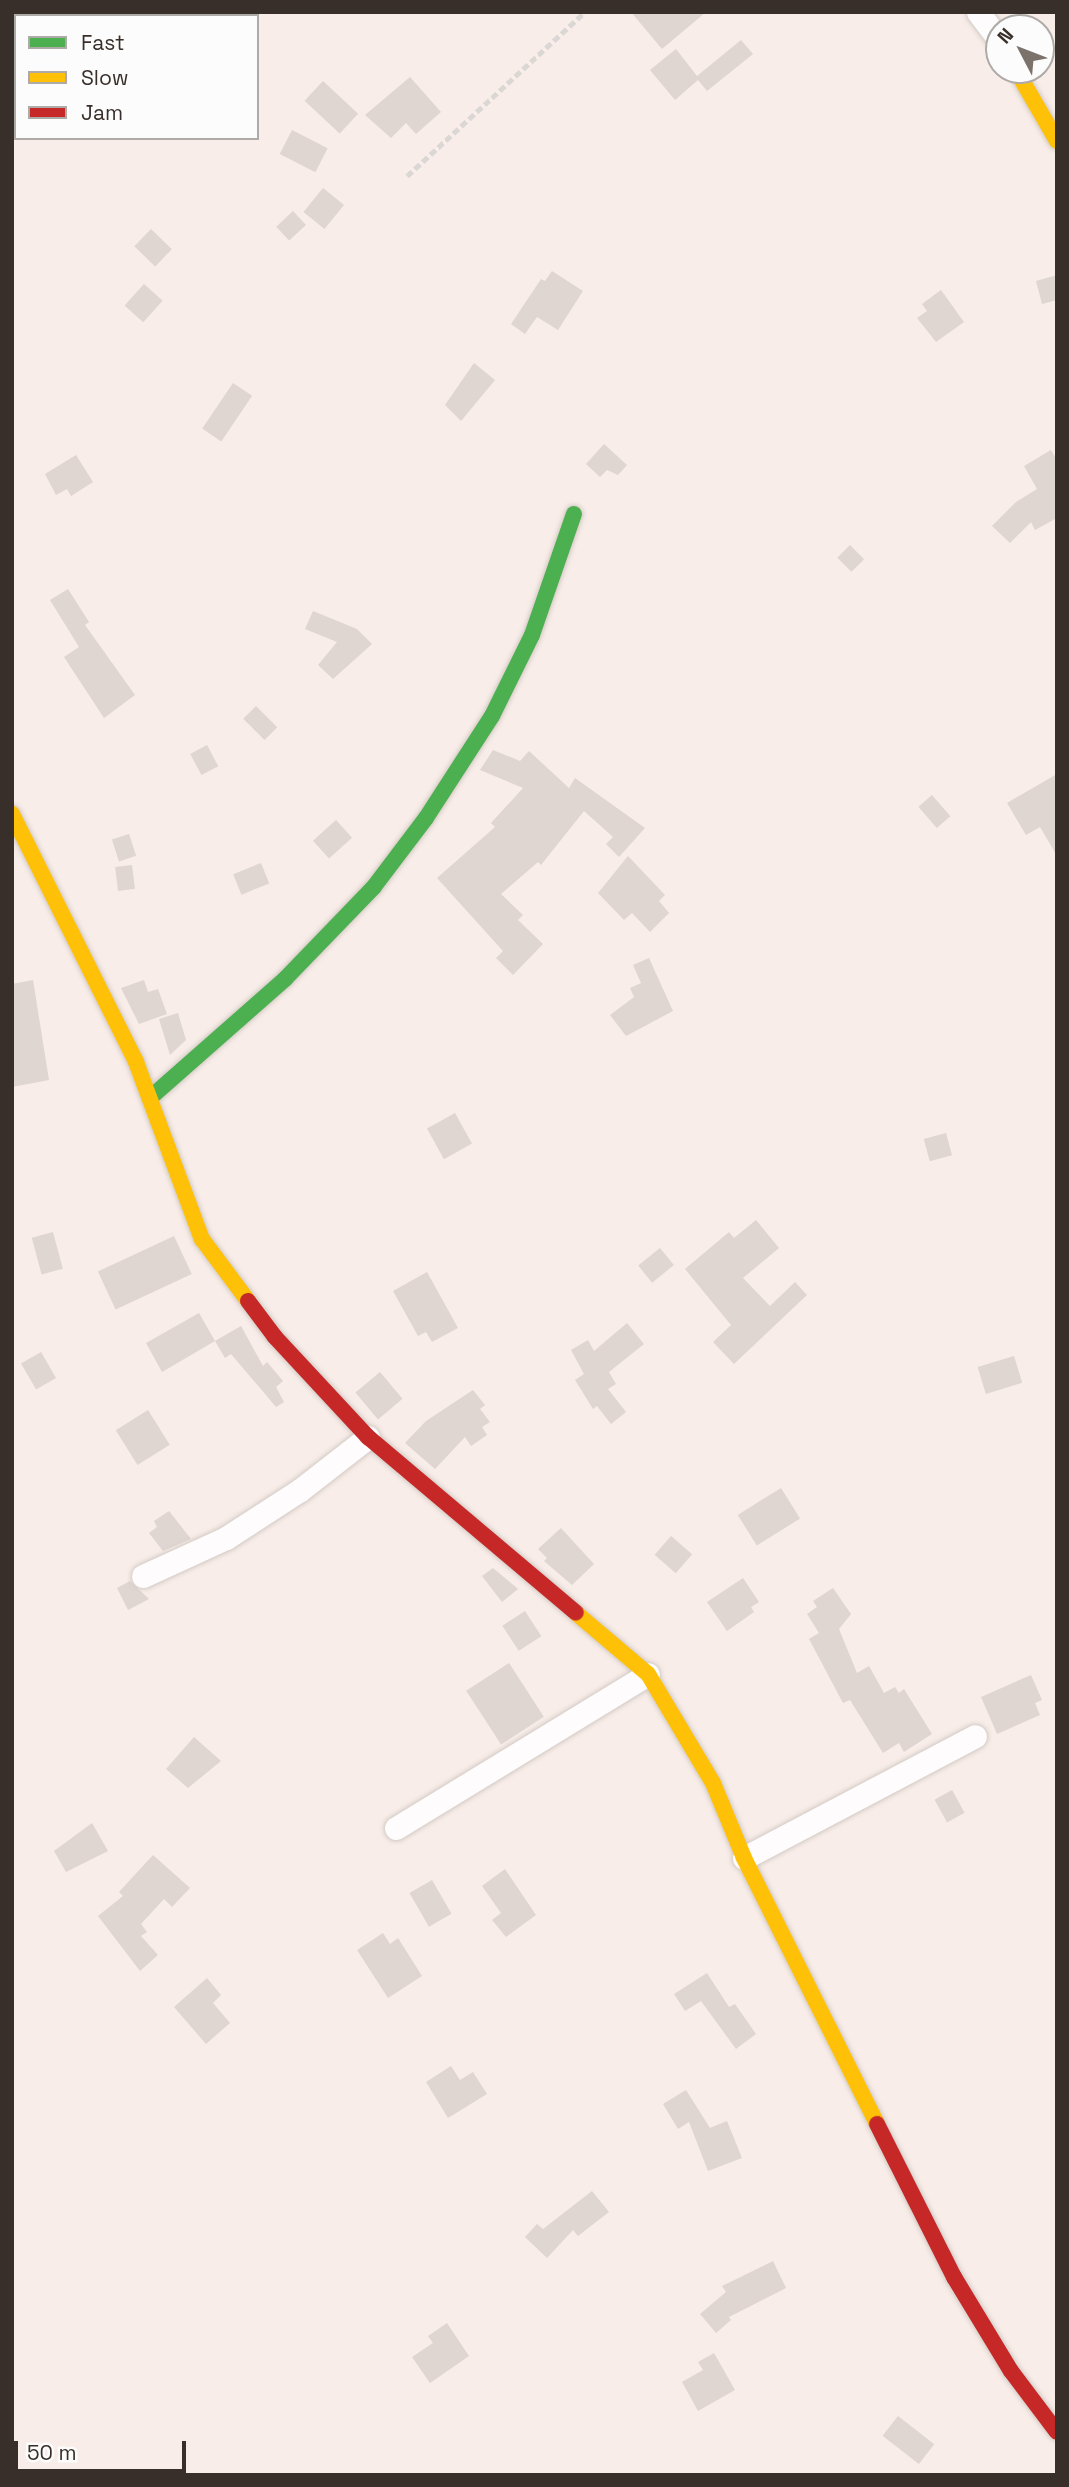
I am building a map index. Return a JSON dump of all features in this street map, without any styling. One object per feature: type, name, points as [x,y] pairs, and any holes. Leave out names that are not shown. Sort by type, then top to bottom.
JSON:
[{"type":"street","points":[[1024,84],[1057,141]]},
{"type":"street","points":[[150,1098],[285,979],[373,888],[426,818],[492,716],[520,658],[574,514]]},
{"type":"street","points":[[12,814],[150,1098],[202,1239],[275,1337],[368,1437],[648,1674],[713,1783],[744,1858],[954,2277],[1011,2371],[1057,2432]]},
{"type":"street","points":[[143,1576],[226,1538],[300,1490],[368,1437]]},
{"type":"street","points":[[396,1828],[648,1674]]},
{"type":"street","points":[[744,1858],[975,1736]]},
{"type":"path","points":[[407,176],[585,12]]},
{"type":"building","points":[[631,12],[706,12],[662,49]]},
{"type":"building","points":[[741,40],[753,54],[707,91],[698,80],[675,100],[650,70],[676,49],[697,76]]},
{"type":"building","points":[[410,77],[441,112],[416,134],[406,123],[391,138],[365,115]]},
{"type":"building","points":[[323,81],[358,114],[340,133],[305,101]]},
{"type":"building","points":[[292,130],[328,148],[315,172],[280,154]]},
{"type":"building","points":[[323,188],[344,205],[324,229],[303,212]]},
{"type":"building","points":[[293,211],[306,225],[289,241],[276,227]]},
{"type":"building","points":[[151,229],[172,249],[155,266],[134,246]]},
{"type":"building","points":[[552,271],[583,291],[558,330],[537,317],[525,334],[511,324],[541,279],[545,281]]},
{"type":"building","points":[[1057,275],[1057,300],[1042,304],[1036,281]]},
{"type":"building","points":[[144,284],[163,301],[143,322],[125,306]]},
{"type":"building","points":[[941,290],[964,322],[936,342],[917,318],[927,311],[922,304]]},
{"type":"building","points":[[474,363],[495,380],[461,421],[445,405]]},
{"type":"building","points":[[233,383],[252,396],[221,441],[202,429]]},
{"type":"building","points":[[604,444],[627,465],[618,475],[607,470],[600,477],[586,464]]},
{"type":"building","points":[[1051,450],[1057,460],[1057,523],[1055,519],[1035,530],[1031,522],[1010,543],[992,526],[1016,502],[1037,489],[1024,466]]},
{"type":"building","points":[[76,455],[93,482],[71,496],[67,489],[56,495],[45,474]]},
{"type":"building","points":[[850,545],[864,559],[851,572],[837,558]]},
{"type":"building","points":[[68,589],[89,622],[85,625],[135,695],[104,718],[64,657],[79,647],[50,600]]},
{"type":"building","points":[[313,611],[357,629],[372,644],[333,679],[318,665],[337,642],[305,629]]},
{"type":"building","points":[[256,706],[277,727],[264,740],[243,719]]},
{"type":"building","points":[[207,745],[218,766],[201,775],[190,754]]},
{"type":"building","points":[[493,750],[520,761],[529,751],[569,788],[575,778],[645,828],[619,857],[606,844],[613,837],[584,811],[541,865],[538,862],[501,894],[523,915],[518,920],[543,944],[513,975],[496,958],[503,951],[437,878],[495,827],[491,823],[523,788],[480,770]]},
{"type":"building","points":[[1057,774],[1057,856],[1040,827],[1026,835],[1007,803]]},
{"type":"building","points":[[932,795],[950,816],[937,828],[918,807]]},
{"type":"building","points":[[336,820],[352,838],[329,859],[313,841]]},
{"type":"building","points":[[129,834],[136,856],[119,861],[112,840]]},
{"type":"building","points":[[628,856],[665,895],[659,901],[669,913],[650,932],[632,913],[624,920],[598,893]]},
{"type":"building","points":[[261,863],[269,883],[241,895],[233,874]]},
{"type":"building","points":[[132,865],[135,889],[118,891],[115,867]]},
{"type":"building","points":[[649,958],[673,1011],[626,1036],[610,1015],[634,997],[630,988],[641,983],[633,965]]},
{"type":"building","points":[[33,980],[49,1080],[12,1087],[12,984]]},
{"type":"building","points":[[144,980],[148,992],[158,989],[167,1014],[139,1024],[121,988]]},
{"type":"building","points":[[178,1013],[186,1040],[170,1055],[159,1019]]},
{"type":"building","points":[[455,1113],[472,1144],[444,1159],[427,1129]]},
{"type":"building","points":[[946,1133],[952,1155],[930,1161],[924,1139]]},
{"type":"building","points":[[756,1220],[779,1248],[743,1278],[770,1306],[795,1282],[807,1295],[734,1364],[713,1342],[731,1325],[685,1269],[729,1232],[734,1238]]},
{"type":"building","points":[[53,1232],[63,1269],[42,1274],[32,1238]]},
{"type":"building","points":[[174,1236],[192,1274],[116,1310],[98,1271]]},
{"type":"building","points":[[660,1248],[674,1265],[652,1283],[638,1266]]},
{"type":"building","points":[[427,1272],[458,1328],[432,1342],[426,1332],[418,1336],[393,1291]]},
{"type":"building","points":[[199,1313],[215,1341],[162,1372],[146,1343]]},
{"type":"building","points":[[627,1323],[644,1344],[609,1372],[616,1384],[608,1389],[626,1412],[611,1424],[597,1406],[593,1409],[575,1380],[584,1374],[571,1350],[588,1340],[594,1351]]},
{"type":"building","points":[[241,1326],[263,1366],[267,1362],[283,1381],[276,1387],[284,1402],[276,1407],[231,1354],[225,1358],[215,1341]]},
{"type":"building","points":[[41,1352],[56,1378],[36,1389],[21,1364]]},
{"type":"building","points":[[1014,1356],[1022,1383],[986,1394],[978,1367]]},
{"type":"building","points":[[380,1372],[402,1399],[378,1419],[355,1393]]},
{"type":"building","points":[[473,1390],[485,1405],[480,1409],[490,1422],[482,1427],[487,1435],[471,1446],[465,1437],[435,1469],[405,1443],[426,1421]]},
{"type":"building","points":[[148,1410],[170,1445],[138,1465],[116,1430]]},
{"type":"building","points":[[781,1488],[800,1519],[757,1546],[738,1515]]},
{"type":"building","points":[[169,1511],[191,1539],[163,1551],[149,1533],[157,1527],[154,1521]]},
{"type":"building","points":[[561,1528],[594,1564],[572,1585],[544,1561],[547,1558],[538,1549]]},
{"type":"building","points":[[671,1536],[692,1554],[676,1573],[655,1555]]},
{"type":"building","points":[[493,1568],[518,1589],[502,1602],[482,1576]]},
{"type":"building","points":[[743,1578],[759,1602],[751,1607],[754,1612],[727,1631],[707,1602]]},
{"type":"building","points":[[130,1581],[149,1599],[128,1610],[117,1588]]},
{"type":"building","points":[[833,1588],[851,1614],[839,1629],[857,1673],[869,1666],[884,1693],[895,1687],[899,1693],[904,1689],[932,1734],[904,1752],[899,1743],[883,1753],[850,1700],[843,1703],[809,1639],[819,1633],[807,1614],[817,1607],[813,1601]]},
{"type":"building","points":[[525,1611],[541,1636],[519,1651],[502,1626]]},
{"type":"building","points":[[509,1663],[544,1717],[501,1744],[466,1691]]},
{"type":"building","points":[[1031,1675],[1042,1700],[1035,1703],[1040,1715],[997,1734],[981,1697]]},
{"type":"building","points":[[194,1737],[221,1761],[188,1788],[166,1769]]},
{"type":"building","points":[[952,1790],[965,1813],[947,1822],[935,1800]]},
{"type":"building","points":[[92,1823],[108,1851],[66,1872],[54,1851]]},
{"type":"building","points":[[153,1855],[190,1888],[172,1907],[164,1899],[141,1924],[147,1932],[141,1936],[158,1955],[140,1971],[98,1916],[123,1896],[119,1892]]},
{"type":"building","points":[[505,1869],[536,1915],[506,1937],[492,1920],[501,1913],[482,1886]]},
{"type":"building","points":[[432,1880],[452,1914],[429,1927],[409,1893]]},
{"type":"building","points":[[383,1933],[390,1944],[398,1938],[422,1976],[388,1998],[357,1950]]},
{"type":"building","points":[[707,1973],[729,2007],[735,2004],[756,2034],[736,2049],[701,2001],[685,2011],[674,1994]]},
{"type":"building","points":[[207,1978],[221,1995],[213,2003],[230,2023],[206,2044],[174,2007]]},
{"type":"building","points":[[451,2066],[460,2080],[473,2072],[487,2094],[448,2118],[426,2082]]},
{"type":"building","points":[[686,2090],[710,2128],[727,2121],[742,2158],[708,2171],[689,2122],[678,2129],[663,2104]]},
{"type":"building","points":[[592,2191],[609,2212],[578,2236],[573,2230],[547,2258],[525,2237],[537,2224],[543,2229]]},
{"type":"building","points":[[773,2261],[786,2288],[729,2317],[731,2320],[716,2333],[700,2314],[726,2292],[722,2286]]},
{"type":"building","points":[[447,2323],[469,2356],[430,2383],[412,2357],[433,2343],[428,2336]]},
{"type":"building","points":[[714,2353],[735,2390],[698,2411],[682,2382],[703,2370],[698,2362]]},
{"type":"building","points":[[898,2416],[934,2444],[919,2464],[883,2436]]},
{"type":"traffic: fast","points":[[150,1098],[285,979],[373,888],[426,818],[492,716],[532,635],[574,514]]},
{"type":"traffic: slow","points":[[1024,84],[1057,141]]},
{"type":"traffic: slow","points":[[12,814],[136,1062],[202,1239],[248,1301]]},
{"type":"traffic: slow","points":[[576,1613],[648,1674],[713,1783],[744,1858],[877,2124]]},
{"type":"traffic: jam","points":[[248,1301],[275,1337],[368,1437],[576,1613]]},
{"type":"traffic: jam","points":[[877,2124],[954,2277],[1011,2371],[1057,2432]]}]
